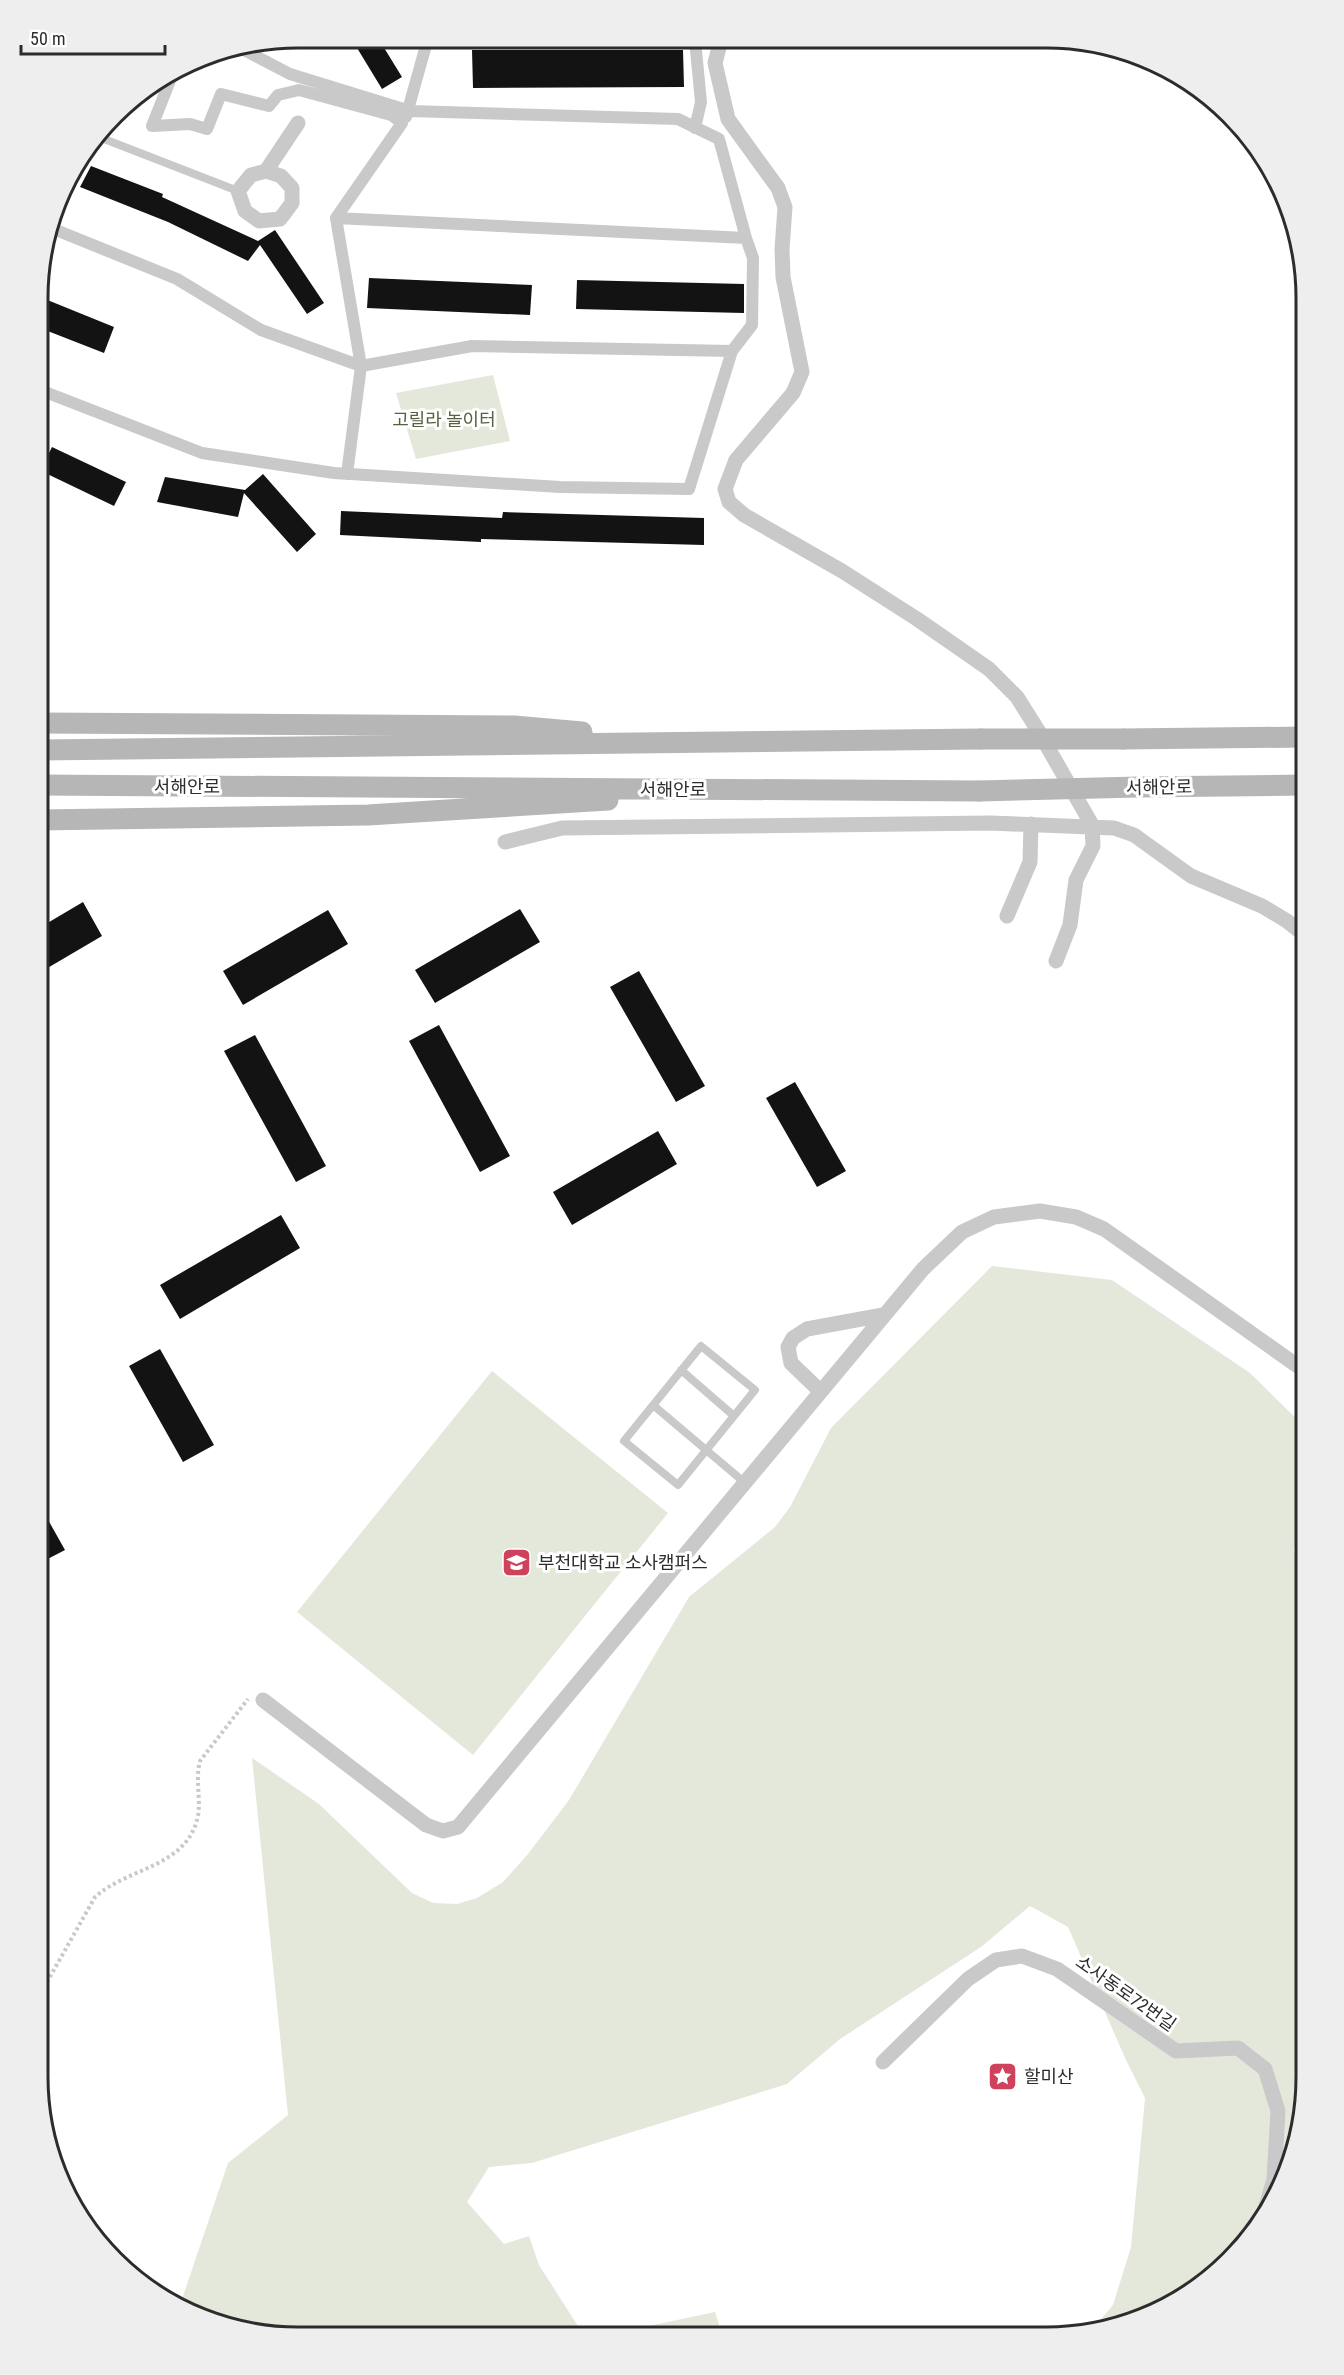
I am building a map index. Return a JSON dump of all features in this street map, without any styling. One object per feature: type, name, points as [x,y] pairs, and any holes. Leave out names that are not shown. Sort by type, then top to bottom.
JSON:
[{"type":"main road","points":[[48,723],[514,726],[712,743]]},
{"type":"main road","name":"서해안로","points":[[48,750],[1296,737]]},
{"type":"main road","name":"서해안로","points":[[48,785],[979,791],[1296,785]]},
{"type":"main road","points":[[48,820],[368,815],[572,804],[712,789]]},
{"type":"street","points":[[347,474],[361,366],[336,218],[410,111],[426,48]]},
{"type":"street","points":[[695,128],[701,102],[696,48]]},
{"type":"street","points":[[719,48],[715,63],[728,119],[778,188],[784,207],[783,277],[802,372],[793,393],[736,460],[725,489],[729,502],[744,515],[842,571],[989,669],[1022,706],[1092,825],[1093,846],[1076,880],[1070,925],[1056,961]]},
{"type":"street","points":[[48,393],[202,453],[347,474],[561,487],[689,489],[732,351],[752,326],[753,258],[719,139],[678,119],[410,111],[290,74],[250,53]]},
{"type":"street","points":[[170,83],[152,126],[190,124],[207,129],[220,94],[269,106],[278,95],[299,90],[391,115],[402,123]]},
{"type":"street","points":[[266,171],[298,123]]},
{"type":"street","points":[[266,171],[281,176],[292,188],[292,203],[280,219],[258,221],[245,211],[238,190],[251,175],[266,171]]},
{"type":"street","points":[[336,218],[746,238]]},
{"type":"street","points":[[58,231],[177,279],[261,330],[361,366],[472,346],[732,351]]},
{"type":"street","points":[[1007,916],[1030,862],[1031,824]]},
{"type":"street","points":[[505,842],[562,828],[1092,825],[1134,835],[1191,876],[1262,906],[1296,928]]},
{"type":"street","points":[[263,1700],[426,1825],[434,1830],[452,1830],[468,1818],[935,1254],[962,1232],[994,1217],[1040,1211],[1076,1217],[1104,1229],[1296,1365]]},
{"type":"street","points":[[820,1391],[791,1363],[788,1347],[794,1338],[807,1329],[883,1315]]},
{"type":"street","name":"소사동로72번길","points":[[883,2062],[968,1979],[996,1960],[1022,1956],[1058,1969],[1176,2051],[1238,2048],[1265,2069],[1278,2111],[1274,2180]]},
{"type":"lane","points":[[105,139],[238,190]]},
{"type":"lane","points":[[701,1346],[755,1390],[678,1485],[624,1441],[681,1370],[701,1346]]},
{"type":"lane","points":[[681,1370],[734,1416]]},
{"type":"lane","points":[[653,1405],[744,1482]]},
{"type":"path","points":[[48,1980],[95,1897],[106,1887],[129,1874],[168,1860],[184,1843],[198,1816],[197,1773],[203,1755],[253,1692],[263,1700]]},
{"type":"green space","name":"고릴라 놀이터","points":[[493,375],[510,441],[416,459],[396,393]]},
{"type":"green space","points":[[992,1266],[1112,1280],[1250,1373],[1296,1418],[1296,1547],[1294,1549],[1296,1564],[1296,2077],[1294,2110],[1283,2158],[1254,2216],[1223,2254],[1185,2285],[1142,2308],[1100,2321],[1113,2305],[1131,2247],[1145,2098],[1125,2058],[1068,1927],[1030,1906],[981,1947],[840,2039],[787,2084],[532,2163],[489,2167],[467,2202],[504,2244],[529,2236],[539,2265],[578,2326],[583,2327],[265,2325],[217,2314],[182,2299],[228,2163],[288,2115],[252,1758],[319,1804],[412,1893],[433,1903],[457,1904],[477,1898],[503,1882],[528,1854],[569,1800],[689,1597],[775,1527],[790,1507],[831,1428]]},
{"type":"green space","points":[[492,1371],[668,1513],[473,1755],[297,1612]]},
{"type":"green space","points":[[715,2312],[720,2327],[644,2327]]},
{"type":"building","points":[[357,48],[384,48],[402,77],[382,89]]},
{"type":"building","points":[[472,50],[683,50],[684,87],[473,88]]},
{"type":"building","points":[[91,166],[163,194],[162,197],[258,241],[275,230],[324,303],[307,314],[260,245],[248,261],[168,222],[80,187]]},
{"type":"building","points":[[369,278],[532,285],[530,315],[367,308]]},
{"type":"building","points":[[577,280],[744,284],[744,313],[576,309]]},
{"type":"building","points":[[48,300],[114,327],[104,353],[48,331]]},
{"type":"building","points":[[52,447],[126,482],[114,506],[48,474],[48,455]]},
{"type":"building","points":[[263,474],[316,534],[297,552],[244,493],[238,517],[157,502],[165,477],[245,490]]},
{"type":"building","points":[[341,511],[502,518],[503,512],[704,518],[704,545],[481,539],[481,542],[340,535]]},
{"type":"building","points":[[83,902],[102,936],[48,968],[48,923]]},
{"type":"building","points":[[520,909],[540,942],[435,1003],[415,970]]},
{"type":"building","points":[[328,910],[348,944],[243,1005],[223,971]]},
{"type":"building","points":[[639,971],[705,1086],[676,1102],[610,987]]},
{"type":"building","points":[[439,1025],[510,1156],[480,1172],[409,1041]]},
{"type":"building","points":[[255,1035],[326,1166],[296,1182],[224,1051]]},
{"type":"building","points":[[795,1082],[846,1171],[817,1187],[766,1098]]},
{"type":"building","points":[[658,1131],[677,1164],[572,1225],[553,1192]]},
{"type":"building","points":[[281,1215],[300,1248],[180,1319],[160,1285]]},
{"type":"building","points":[[160,1349],[214,1445],[183,1462],[129,1366]]},
{"type":"building","points":[[48,1520],[65,1550],[48,1559]]},
{"type":"place","name":"부천대학교 소사캠퍼스","points":[[517,1562]]},
{"type":"place","name":"할미산","points":[[1003,2076]]}]
